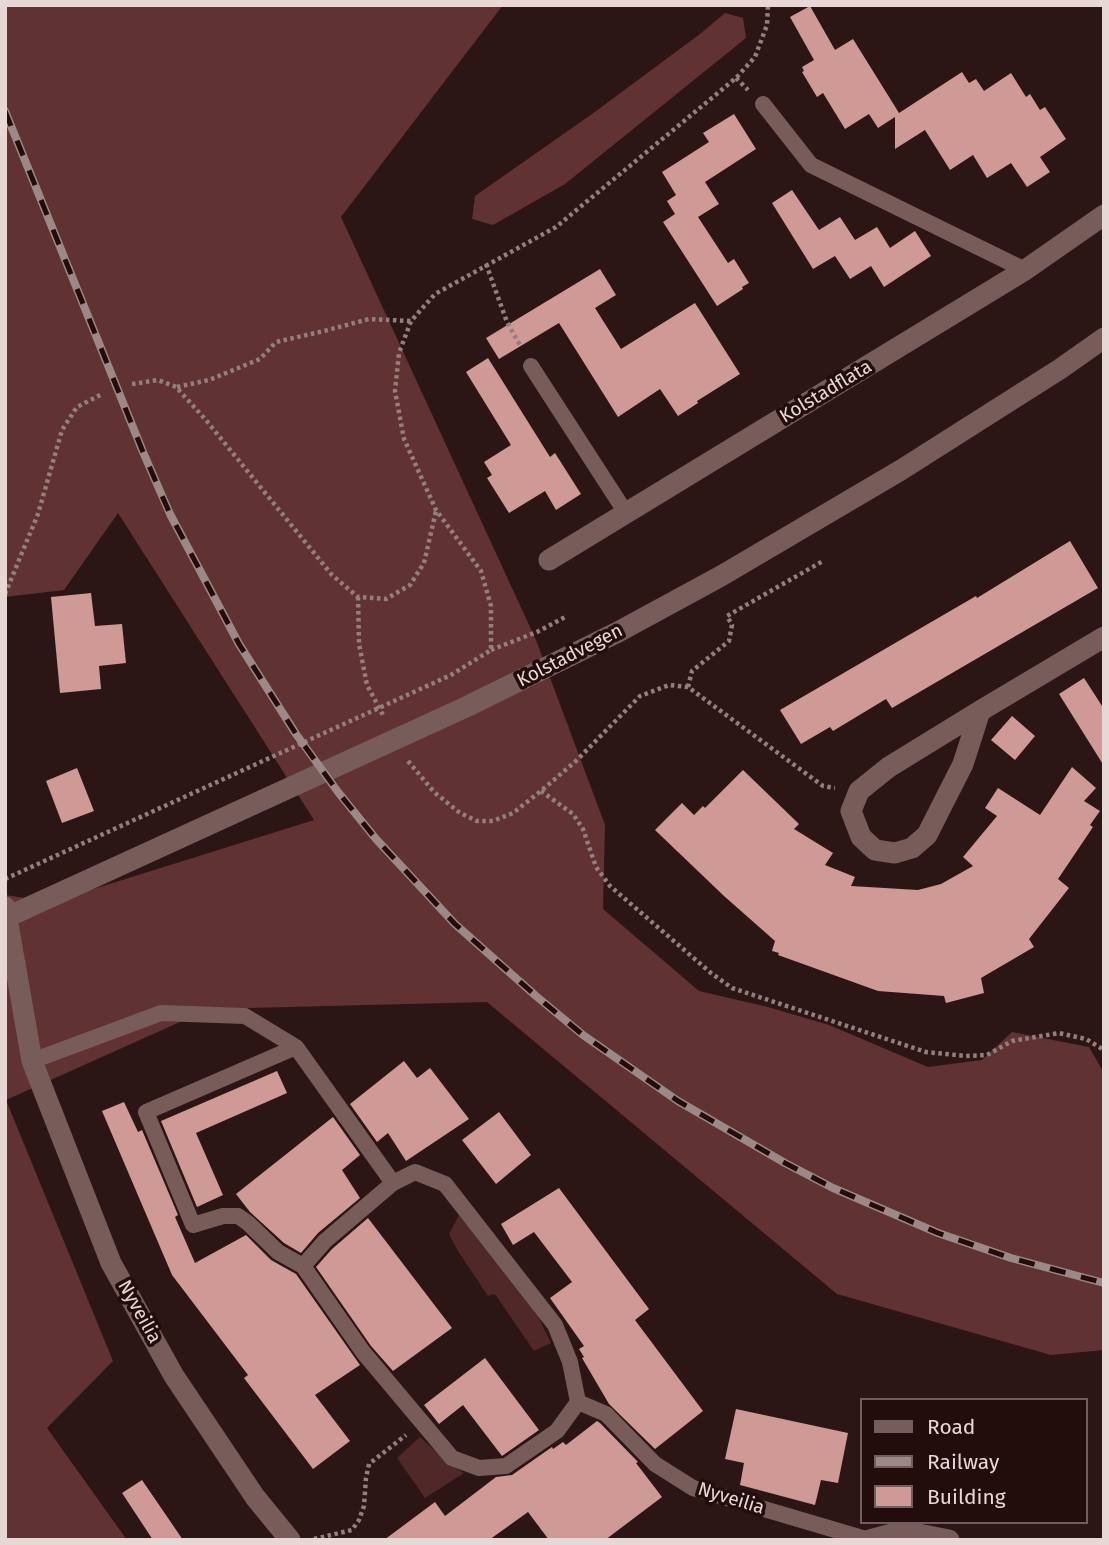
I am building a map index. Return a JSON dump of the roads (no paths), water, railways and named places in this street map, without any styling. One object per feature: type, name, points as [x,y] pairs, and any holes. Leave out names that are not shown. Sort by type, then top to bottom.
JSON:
[{"type":"street","name":"Kolstadflata","points":[[549,561],[1025,270],[1104,215]]},
{"type":"street","name":"Kolstadvegen","points":[[5,918],[466,707],[618,632],[733,569],[901,470],[1104,338]]},
{"type":"street","points":[[980,711],[963,764],[927,835],[912,848],[895,853],[875,850],[861,837],[851,811],[859,791],[889,767],[980,711],[1104,637]]},
{"type":"street","name":"Nyveilia","points":[[5,907],[32,1061],[111,1263],[174,1376],[255,1497],[290,1540]]},
{"type":"street","name":"Nyveilia","points":[[869,1540],[903,1531],[948,1540]]},
{"type":"lane","points":[[763,103],[811,166],[1025,270]]},
{"type":"lane","points":[[531,366],[626,513]]},
{"type":"lane","points":[[32,1061],[161,1013],[245,1016],[296,1047],[393,1183]]},
{"type":"lane","points":[[296,1047],[146,1112],[193,1225],[223,1216],[238,1216],[278,1252],[303,1266],[363,1352],[452,1458],[479,1468],[506,1466],[557,1431],[578,1402],[570,1362],[555,1325],[445,1184],[415,1172],[393,1183],[325,1241],[303,1266]]},
{"type":"lane","name":"Nyveilia","points":[[578,1402],[606,1414],[655,1464],[693,1488],[869,1540]]},
{"type":"railway","points":[[5,111],[170,514],[239,644],[296,734],[338,792],[376,839],[455,924],[583,1035],[678,1101],[785,1163],[833,1188],[938,1233],[1011,1258],[1104,1283]]}]
